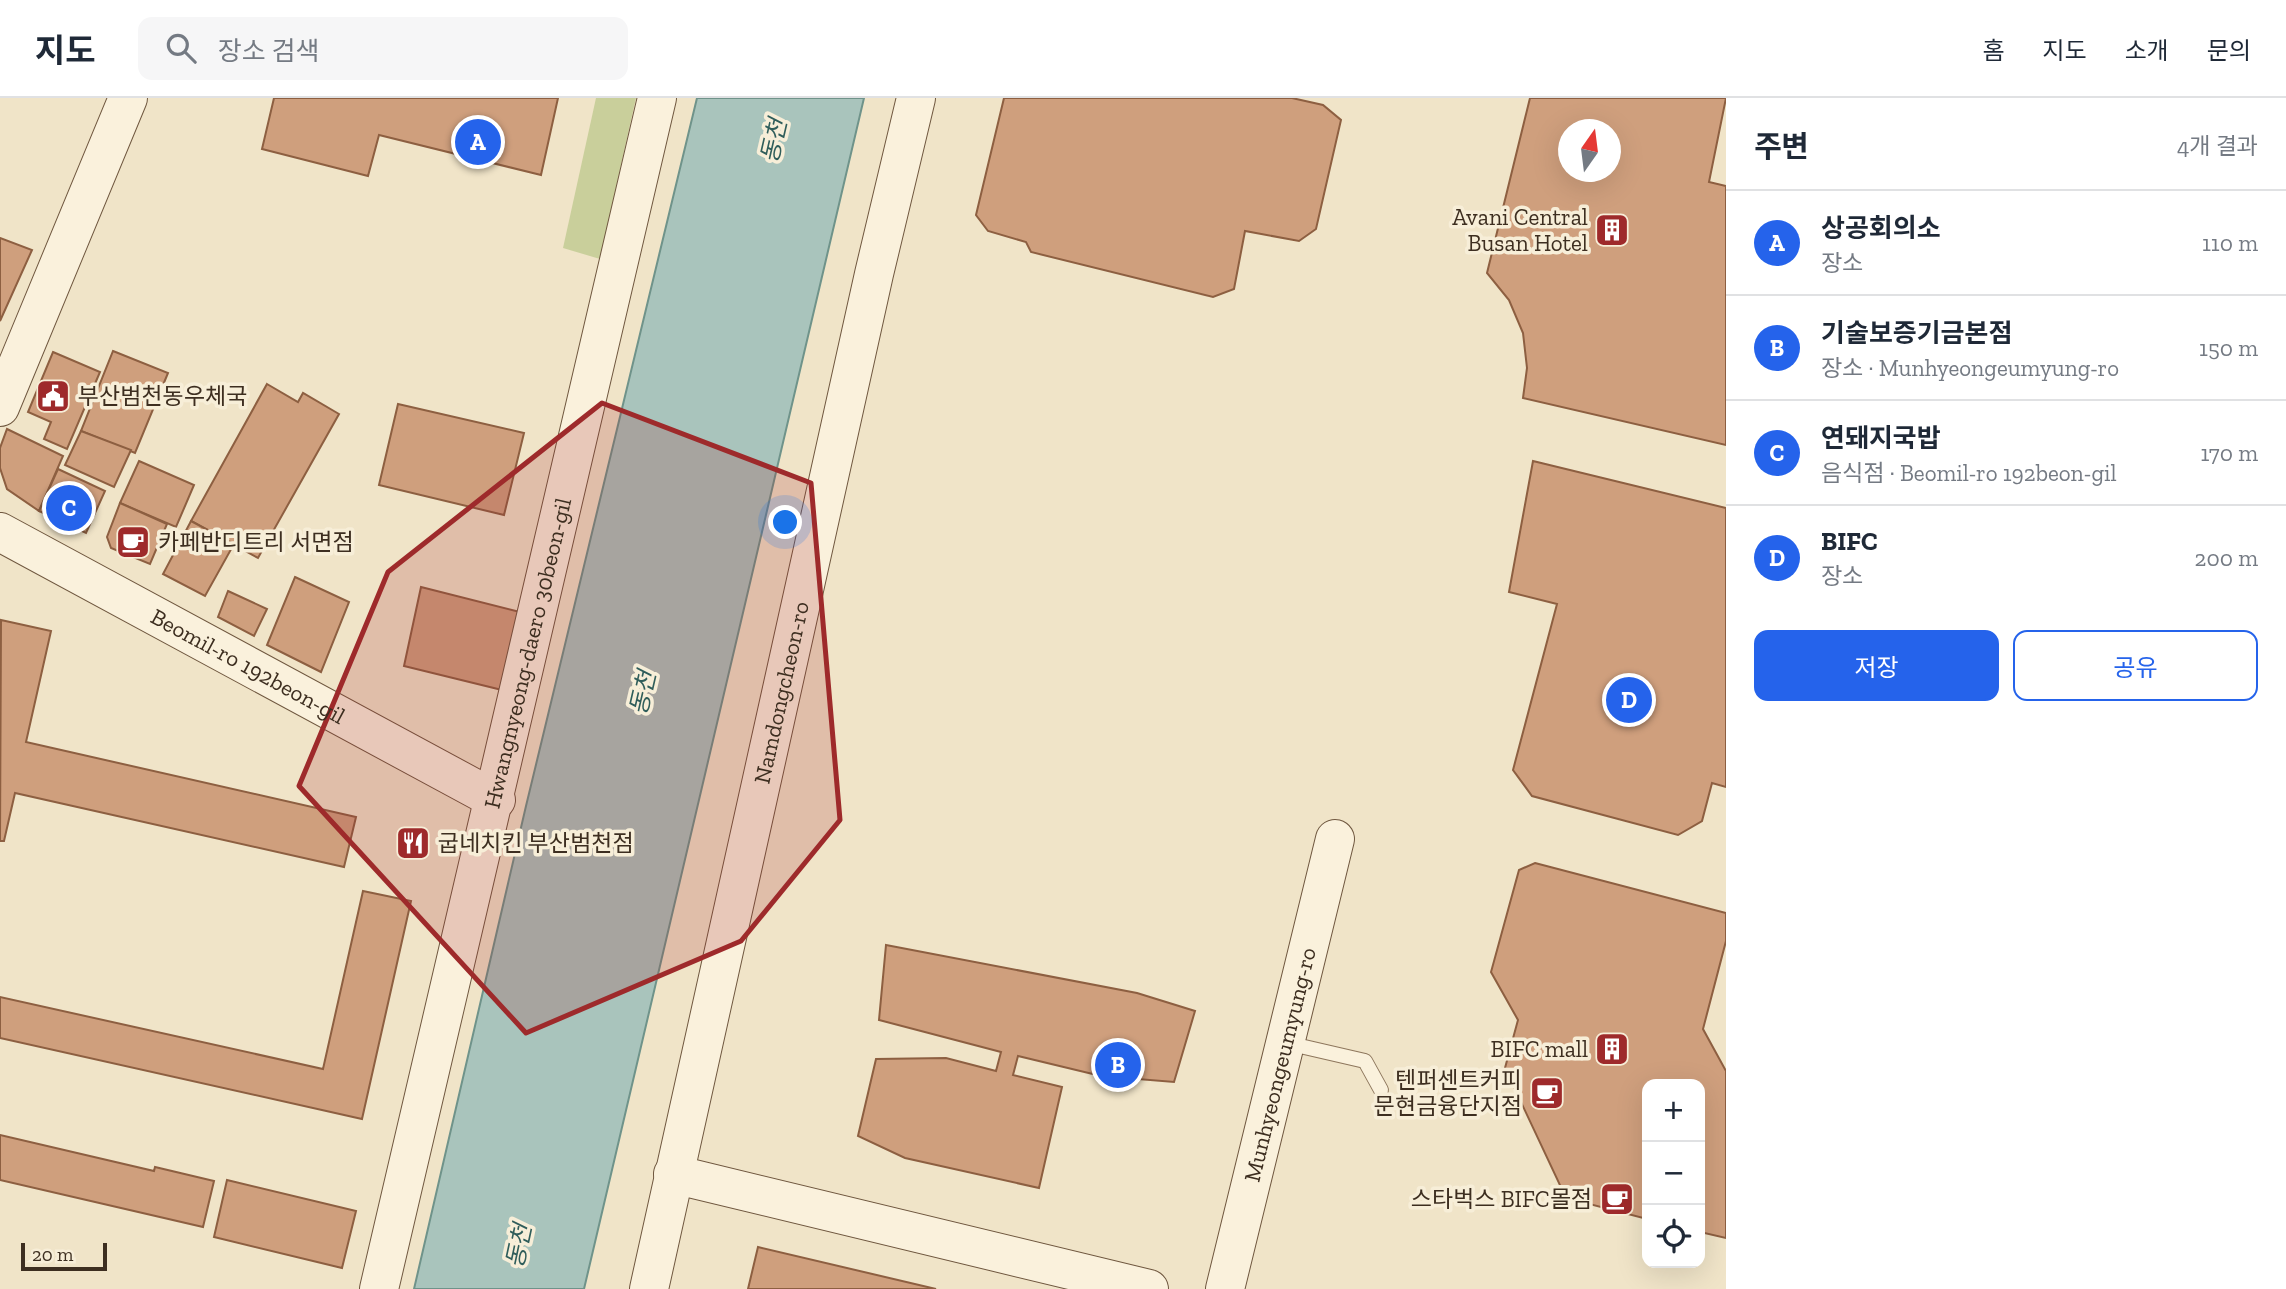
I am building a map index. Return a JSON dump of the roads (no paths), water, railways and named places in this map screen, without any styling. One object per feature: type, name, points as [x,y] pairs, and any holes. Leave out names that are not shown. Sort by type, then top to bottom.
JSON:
[{"type":"street","points":[[0,407],[128,98]]},
{"type":"street","name":"Hwangnyeong-daero 30beon-gil","points":[[379,1289],[496,800],[657,98]]},
{"type":"street","name":"Namdongcheon-ro","points":[[649,1289],[916,98]]},
{"type":"street","name":"Beomil-ro 192beon-gil","points":[[0,532],[496,800]]},
{"type":"street","name":"Munhyeongeumyung-ro","points":[[1225,1289],[1335,838]]},
{"type":"street","points":[[673,1174],[1149,1289]]},
{"type":"lane","points":[[1285,1042],[1365,1061],[1381,1090]]},
{"type":"water","name":"동천","points":[[697,98],[864,98],[584,1289],[414,1289],[526,806]]},
{"type":"place","name":"상공회의소","points":[[478,142]]},
{"type":"place","name":"Avani Central Busan Hotel","points":[[1612,230]]},
{"type":"place","name":"부산범천동우체국","points":[[53,396]]},
{"type":"place","name":"연돼지국밥","points":[[69,508]]},
{"type":"place","name":"카페반디트리 서면점","points":[[133,542]]},
{"type":"place","name":"BIFC","points":[[1629,700]]},
{"type":"place","name":"굽네치킨 부산범천점","points":[[413,843]]},
{"type":"place","name":"BIFC mall","points":[[1612,1049]]},
{"type":"place","name":"기술보증기금본점","points":[[1118,1065]]},
{"type":"place","name":"텐퍼센트커피 문현금융단지점","points":[[1547,1093]]},
{"type":"place","name":"스타벅스 BIFC몰점","points":[[1617,1199]]}]
